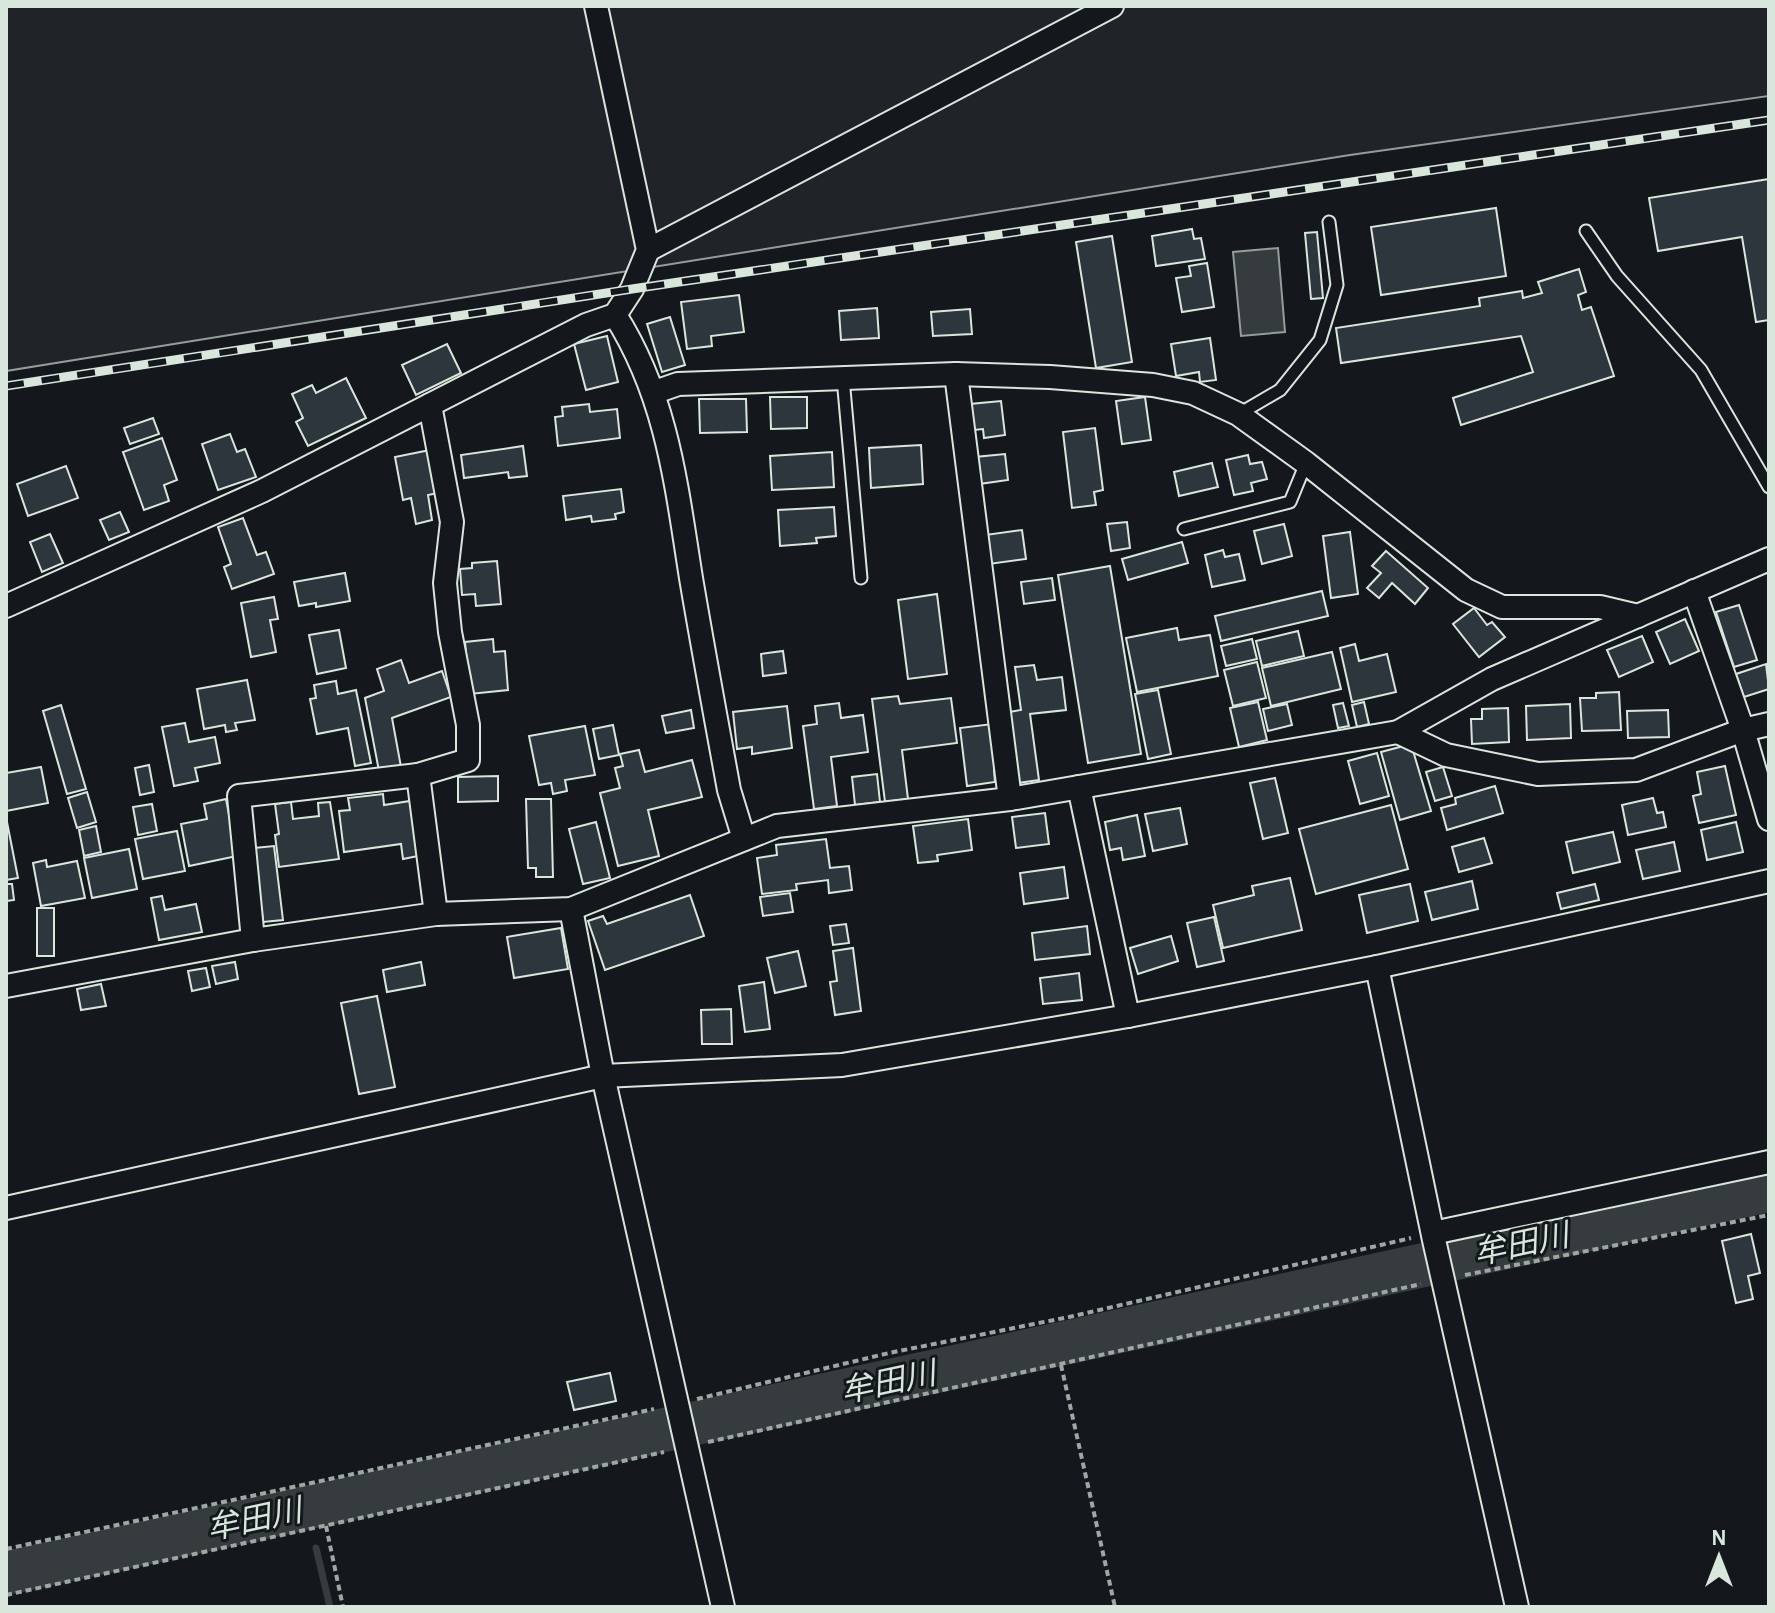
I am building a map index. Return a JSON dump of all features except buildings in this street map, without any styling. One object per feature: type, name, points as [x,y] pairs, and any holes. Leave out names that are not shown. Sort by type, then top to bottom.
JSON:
[{"type":"street","points":[[6,606],[262,491],[586,325],[615,315],[632,289],[648,250],[596,6]]},
{"type":"street","points":[[648,250],[1112,6]]},
{"type":"street","points":[[615,315],[636,348],[655,392],[674,471],[729,790],[744,839]]},
{"type":"street","points":[[956,374],[1010,799]]},
{"type":"street","points":[[655,392],[678,384],[956,374],[1153,385],[1193,393],[1238,414],[1306,463],[1466,590],[1502,607],[1600,607],[1638,616]]},
{"type":"street","points":[[253,940],[239,796],[418,775],[468,760],[468,725],[450,632],[445,583],[452,522],[430,405]]},
{"type":"street","points":[[6,986],[253,940],[436,914],[571,909],[777,826],[1010,799],[1398,732],[1492,679],[1769,559]]},
{"type":"street","points":[[1694,591],[1743,730],[1769,819]]},
{"type":"street","points":[[1398,732],[1446,755],[1538,774],[1636,770],[1743,730],[1769,724]]},
{"type":"street","points":[[418,775],[436,914]]},
{"type":"street","points":[[1079,787],[1128,1016]]},
{"type":"street","points":[[6,1208],[603,1076],[842,1065],[1128,1016],[1377,967],[1769,881]]},
{"type":"street","points":[[571,909],[603,1076],[723,1607]]},
{"type":"street","points":[[1377,967],[1433,1236],[1517,1607]]},
{"type":"street","points":[[1433,1236],[1769,1162]]},
{"type":"lane","points":[[1238,414],[1280,390],[1320,340],[1337,285],[1329,222]]},
{"type":"lane","points":[[1586,231],[1617,276],[1701,370],[1769,487]]},
{"type":"lane","points":[[843,378],[861,578]]},
{"type":"lane","points":[[1184,529],[1290,502],[1306,463]]},
{"type":"path","points":[[6,1595],[687,1444],[1061,1365],[1442,1276],[1769,1215]]},
{"type":"path","points":[[6,1549],[679,1406],[889,1353],[1069,1317],[1433,1236]]},
{"type":"path","points":[[1061,1365],[1115,1607]]},
{"type":"path","points":[[326,1526],[343,1607]]},
{"type":"shaded area","points":[[6,6],[1769,6],[1769,96],[1350,155],[6,371]]},
{"type":"shaded area","points":[[1278,248],[1285,332],[1241,336],[1233,252]]},
{"type":"waterway","name":"牟田川","points":[[6,1573],[1769,1190]]},
{"type":"waterway","points":[[316,1548],[330,1607]]},
{"type":"railway","points":[[6,386],[632,289],[1769,120]]}]
